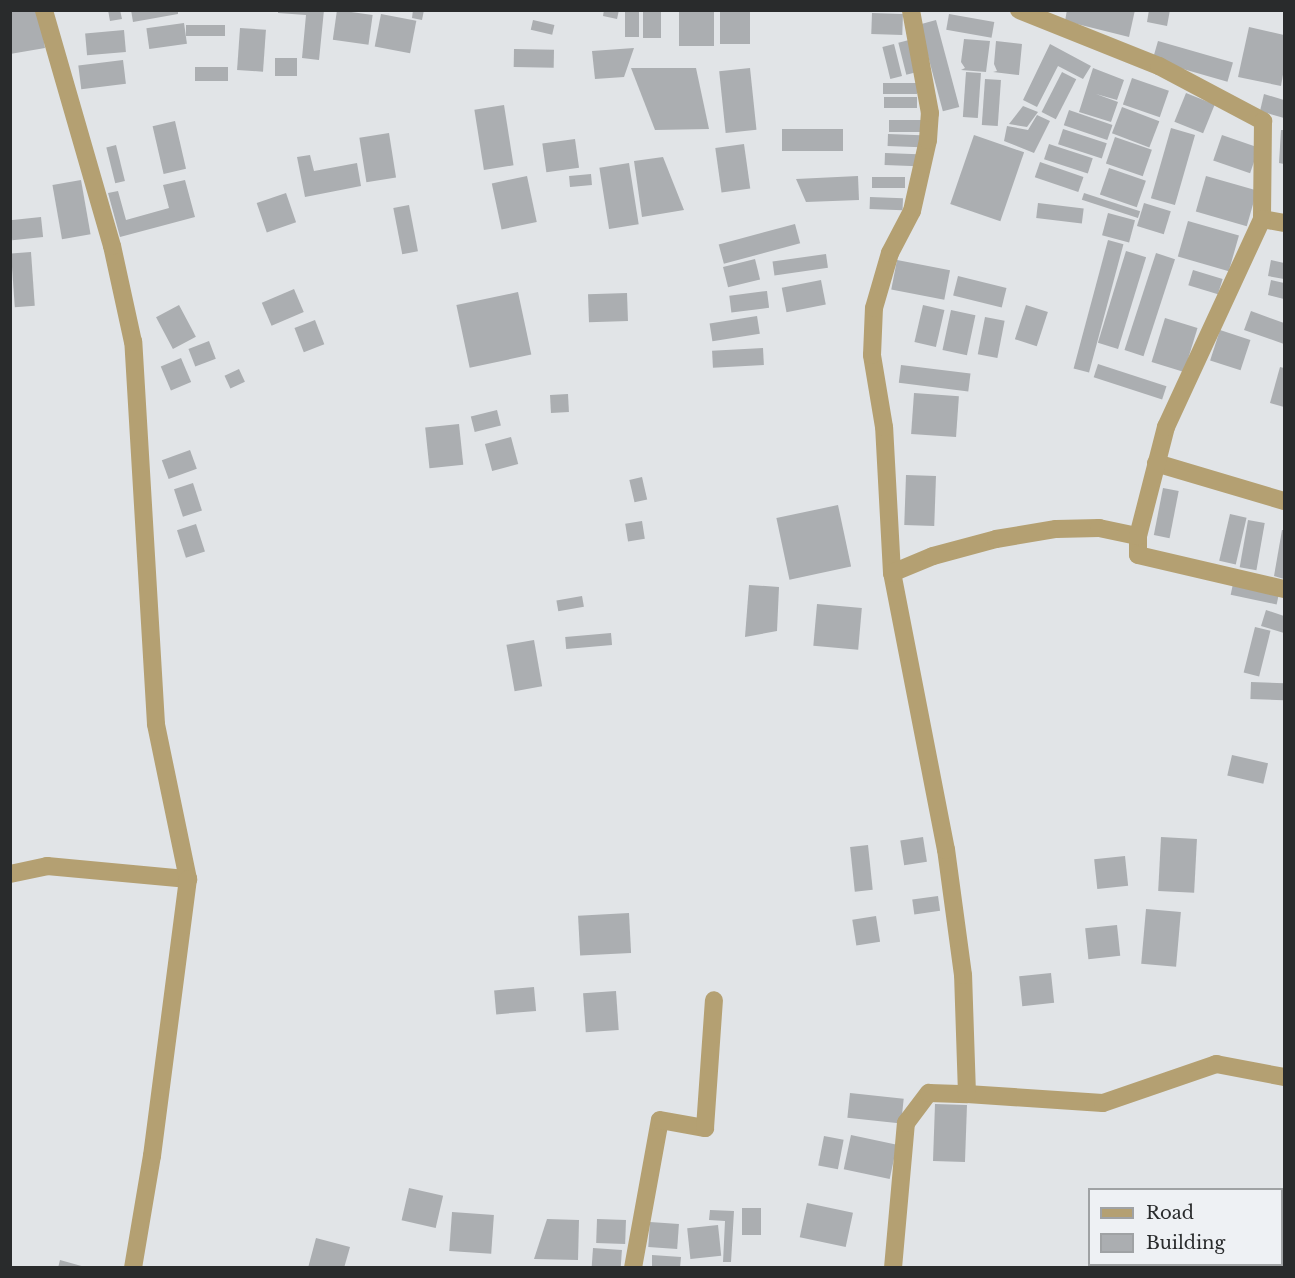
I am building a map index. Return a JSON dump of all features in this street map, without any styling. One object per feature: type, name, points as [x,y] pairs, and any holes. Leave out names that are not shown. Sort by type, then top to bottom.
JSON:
[{"type":"street","points":[[44,10],[112,246],[133,342],[156,724],[188,879],[152,1156],[133,1268]]},
{"type":"street","points":[[911,10],[930,113],[927,140],[912,211],[890,253],[874,308],[872,355],[884,427],[892,573],[949,873],[963,975],[967,1094]]},
{"type":"street","points":[[1019,10],[1159,66],[1263,121],[1262,219],[1166,428],[1138,536],[1138,555],[1284,589]]},
{"type":"street","points":[[1262,219],[1284,223]]},
{"type":"street","points":[[1156,463],[1284,501]]},
{"type":"street","points":[[892,573],[933,556],[996,539],[1056,528],[1099,528],[1138,536]]},
{"type":"street","points":[[10,874],[47,866],[188,879]]},
{"type":"street","points":[[633,1268],[660,1120],[705,1128],[714,1000]]},
{"type":"street","points":[[893,1268],[906,1123],[929,1093],[1103,1103],[1216,1064],[1284,1077]]},
{"type":"building","points":[[10,10],[39,10],[45,48],[10,54]]},
{"type":"building","points":[[108,10],[120,10],[122,19],[110,21]]},
{"type":"building","points":[[131,10],[178,10],[178,14],[133,22]]},
{"type":"building","points":[[278,10],[324,10],[319,60],[302,58],[306,15],[278,13]]},
{"type":"building","points":[[337,10],[373,15],[368,45],[333,40]]},
{"type":"building","points":[[413,10],[424,10],[422,20],[412,18]]},
{"type":"building","points":[[604,10],[619,10],[617,19],[603,16]]},
{"type":"building","points":[[625,10],[639,10],[639,37],[625,37]]},
{"type":"building","points":[[643,10],[661,10],[661,38],[643,38]]},
{"type":"building","points":[[679,10],[714,10],[714,46],[679,46]]},
{"type":"building","points":[[720,10],[750,10],[750,44],[720,44]]},
{"type":"building","points":[[1067,10],[1135,10],[1129,37],[1065,21]]},
{"type":"building","points":[[1149,10],[1170,10],[1167,26],[1147,22]]},
{"type":"building","points":[[872,13],[903,14],[902,35],[871,34]]},
{"type":"building","points":[[381,14],[416,21],[410,53],[375,46]]},
{"type":"building","points":[[949,14],[994,22],[992,38],[946,30]]},
{"type":"building","points":[[533,20],[554,25],[552,35],[531,30]]},
{"type":"building","points":[[936,20],[959,107],[943,111],[920,24]]},
{"type":"building","points":[[184,23],[187,44],[149,49],[146,28]]},
{"type":"building","points":[[186,25],[225,25],[225,36],[186,36]]},
{"type":"building","points":[[1249,27],[1284,35],[1284,69],[1281,86],[1238,77]]},
{"type":"building","points":[[240,28],[266,30],[263,72],[237,70]]},
{"type":"building","points":[[124,30],[126,52],[87,55],[85,33]]},
{"type":"building","points":[[964,39],[990,41],[986,72],[961,70],[965,68],[961,62]]},
{"type":"building","points":[[909,40],[917,72],[906,75],[898,43]]},
{"type":"building","points":[[996,41],[1022,44],[1019,75],[993,72],[997,71],[994,64]]},
{"type":"building","points":[[1158,41],[1233,62],[1227,82],[1152,60]]},
{"type":"building","points":[[894,44],[902,76],[890,79],[882,47]]},
{"type":"building","points":[[1050,44],[1091,66],[1083,79],[1058,66],[1037,107],[1023,100]]},
{"type":"building","points":[[634,48],[624,77],[595,79],[592,51]]},
{"type":"building","points":[[514,49],[554,50],[554,68],[514,67]]},
{"type":"building","points":[[275,58],[297,58],[297,76],[275,76]]},
{"type":"building","points":[[123,60],[126,84],[81,89],[78,65]]},
{"type":"building","points":[[195,67],[228,67],[228,81],[195,81]]},
{"type":"building","points":[[631,68],[696,68],[709,129],[655,130]]},
{"type":"building","points":[[750,68],[756,130],[726,133],[719,71]]},
{"type":"building","points":[[1093,68],[1124,80],[1117,100],[1096,94],[1118,102],[1111,122],[1079,112]]},
{"type":"building","points":[[966,72],[981,73],[978,118],[963,117]]},
{"type":"building","points":[[1062,72],[1076,79],[1056,119],[1042,112]]},
{"type":"building","points":[[1132,78],[1169,91],[1160,117],[1123,104]]},
{"type":"building","points":[[985,79],[1001,80],[998,126],[982,125]]},
{"type":"building","points":[[883,83],[917,83],[917,94],[883,94]]},
{"type":"building","points":[[1186,93],[1215,105],[1203,133],[1174,122]]},
{"type":"building","points":[[1264,94],[1284,100],[1284,118],[1260,111]]},
{"type":"building","points":[[884,97],[917,97],[917,108],[884,108]]},
{"type":"building","points":[[504,105],[514,165],[484,170],[474,110]]},
{"type":"building","points":[[1023,106],[1038,112],[1027,127],[1009,124]]},
{"type":"building","points":[[1122,107],[1159,121],[1149,147],[1112,133]]},
{"type":"building","points":[[1069,110],[1112,125],[1107,140],[1064,125]]},
{"type":"building","points":[[1037,115],[1050,121],[1034,153],[1004,141],[1007,126],[1028,130]]},
{"type":"building","points":[[889,120],[922,120],[922,132],[889,132]]},
{"type":"building","points":[[175,121],[186,169],[164,174],[153,126]]},
{"type":"building","points":[[1171,128],[1195,135],[1175,205],[1151,198]]},
{"type":"building","points":[[782,129],[843,129],[843,151],[782,151]]},
{"type":"building","points":[[1063,129],[1107,143],[1102,158],[1058,144]]},
{"type":"building","points":[[1281,130],[1284,130],[1284,164],[1279,163]]},
{"type":"building","points":[[389,133],[396,177],[366,182],[359,138]]},
{"type":"building","points":[[888,134],[921,135],[921,147],[888,146]]},
{"type":"building","points":[[974,135],[1024,152],[1000,221],[950,204]]},
{"type":"building","points":[[1222,135],[1259,148],[1250,173],[1213,161]]},
{"type":"building","points":[[1115,137],[1152,150],[1143,176],[1106,163]]},
{"type":"building","points":[[575,139],[579,168],[546,172],[542,144]]},
{"type":"building","points":[[744,144],[750,189],[722,193],[715,148]]},
{"type":"building","points":[[1049,144],[1093,158],[1088,173],[1044,159]]},
{"type":"building","points":[[116,145],[125,181],[115,183],[106,147]]},
{"type":"building","points":[[885,153],[918,154],[918,166],[885,165]]},
{"type":"building","points":[[310,155],[314,171],[357,163],[361,186],[305,197],[297,157]]},
{"type":"building","points":[[663,157],[684,210],[642,217],[634,161]]},
{"type":"building","points":[[1040,162],[1083,177],[1078,192],[1035,177]]},
{"type":"building","points":[[629,163],[639,224],[609,229],[599,168]]},
{"type":"building","points":[[1109,168],[1146,181],[1137,207],[1100,194]]},
{"type":"building","points":[[591,174],[592,185],[570,187],[569,176]]},
{"type":"building","points":[[527,176],[537,222],[502,229],[492,183]]},
{"type":"building","points":[[858,176],[859,200],[806,202],[796,179]]},
{"type":"building","points":[[1206,176],[1257,191],[1247,226],[1196,212]]},
{"type":"building","points":[[872,177],[905,177],[905,188],[872,188]]},
{"type":"building","points":[[81,180],[91,234],[62,239],[52,185]]},
{"type":"building","points":[[185,180],[195,217],[120,237],[108,193],[118,191],[126,220],[169,208],[163,185]]},
{"type":"building","points":[[286,193],[296,222],[267,232],[257,203]]},
{"type":"building","points":[[1084,193],[1140,211],[1138,218],[1082,200]]},
{"type":"building","points":[[870,197],[903,198],[903,210],[870,209]]},
{"type":"building","points":[[1038,203],[1084,209],[1082,223],[1036,218]]},
{"type":"building","points":[[1144,203],[1171,211],[1164,234],[1137,226]]},
{"type":"building","points":[[409,205],[418,251],[402,254],[393,208]]},
{"type":"building","points":[[1108,213],[1135,220],[1129,242],[1102,235]]},
{"type":"building","points":[[41,217],[43,237],[12,240],[10,220]]},
{"type":"building","points":[[1188,221],[1239,236],[1229,271],[1178,257]]},
{"type":"building","points":[[795,224],[800,243],[724,264],[719,244]]},
{"type":"building","points":[[1108,240],[1123,244],[1089,373],[1074,368]]},
{"type":"building","points":[[1126,251],[1146,257],[1118,349],[1098,343]]},
{"type":"building","points":[[31,252],[35,306],[15,307],[11,253]]},
{"type":"building","points":[[1156,253],[1175,259],[1144,356],[1124,350]]},
{"type":"building","points":[[826,254],[828,268],[774,275],[773,262]]},
{"type":"building","points":[[755,259],[760,279],[728,287],[723,267]]},
{"type":"building","points":[[897,260],[950,270],[944,300],[891,289]]},
{"type":"building","points":[[1271,260],[1284,263],[1284,279],[1268,276]]},
{"type":"building","points":[[1193,270],[1223,279],[1218,294],[1188,285]]},
{"type":"building","points":[[958,276],[1007,288],[1002,308],[953,295]]},
{"type":"building","points":[[821,280],[826,305],[787,312],[782,288]]},
{"type":"building","points":[[1271,280],[1284,283],[1284,299],[1268,295]]},
{"type":"building","points":[[294,289],[304,312],[272,326],[262,303]]},
{"type":"building","points":[[767,291],[769,308],[731,313],[729,296]]},
{"type":"building","points":[[518,292],[531,355],[470,368],[456,305]]},
{"type":"building","points":[[627,293],[628,321],[589,322],[588,294]]},
{"type":"building","points":[[179,305],[196,337],[173,349],[156,317]]},
{"type":"building","points":[[923,305],[944,310],[936,347],[914,342]]},
{"type":"building","points":[[1026,305],[1048,312],[1037,346],[1015,339]]},
{"type":"building","points":[[951,310],[975,315],[967,355],[942,350]]},
{"type":"building","points":[[1251,311],[1284,323],[1284,344],[1244,330]]},
{"type":"building","points":[[757,316],[760,334],[712,341],[710,324]]},
{"type":"building","points":[[985,317],[1005,321],[997,358],[978,354]]},
{"type":"building","points":[[1165,318],[1198,328],[1184,372],[1152,362]]},
{"type":"building","points":[[315,320],[324,344],[304,352],[294,328]]},
{"type":"building","points":[[1220,330],[1250,340],[1241,370],[1210,360]]},
{"type":"building","points":[[209,341],[216,359],[195,367],[188,349]]},
{"type":"building","points":[[763,348],[764,365],[713,368],[712,351]]},
{"type":"building","points":[[181,358],[191,382],[171,391],[161,367]]},
{"type":"building","points":[[1098,364],[1166,386],[1162,400],[1094,377]]},
{"type":"building","points":[[901,365],[970,374],[968,391],[899,383]]},
{"type":"building","points":[[1280,367],[1284,368],[1284,407],[1270,403]]},
{"type":"building","points":[[239,369],[245,382],[230,388],[224,376]]},
{"type":"building","points":[[914,393],[959,396],[956,437],[911,434]]},
{"type":"building","points":[[568,394],[569,412],[551,413],[550,395]]},
{"type":"building","points":[[497,410],[501,426],[475,432],[471,417]]},
{"type":"building","points":[[459,424],[463,465],[429,468],[425,428]]},
{"type":"building","points":[[511,437],[518,464],[492,471],[485,444]]},
{"type":"building","points":[[190,450],[197,469],[169,479],[162,460]]},
{"type":"building","points":[[906,475],[936,476],[934,526],[904,525]]},
{"type":"building","points":[[642,477],[647,499],[635,502],[629,480]]},
{"type":"building","points":[[193,483],[202,511],[183,517],[174,489]]},
{"type":"building","points":[[1163,488],[1179,491],[1170,538],[1154,535]]},
{"type":"building","points":[[838,505],[851,567],[789,580],[776,518]]},
{"type":"building","points":[[1230,514],[1247,518],[1236,565],[1219,561]]},
{"type":"building","points":[[1248,520],[1265,523],[1256,570],[1240,567]]},
{"type":"building","points":[[642,521],[645,539],[628,541],[625,524]]},
{"type":"building","points":[[196,524],[205,552],[186,558],[177,530]]},
{"type":"building","points":[[1282,530],[1284,530],[1284,579],[1274,576]]},
{"type":"building","points":[[1234,579],[1280,589],[1277,604],[1231,595]]},
{"type":"building","points":[[749,585],[779,587],[777,631],[745,637]]},
{"type":"building","points":[[582,596],[584,607],[558,611],[556,601]]},
{"type":"building","points":[[817,604],[862,608],[858,650],[813,646]]},
{"type":"building","points":[[1266,610],[1284,616],[1284,633],[1261,626]]},
{"type":"building","points":[[1255,627],[1271,631],[1259,676],[1244,673]]},
{"type":"building","points":[[611,633],[612,645],[566,649],[565,637]]},
{"type":"building","points":[[534,640],[542,686],[515,691],[506,645]]},
{"type":"building","points":[[1251,682],[1284,683],[1283,700],[1250,699]]},
{"type":"building","points":[[1232,755],[1268,763],[1263,784],[1227,775]]},
{"type":"building","points":[[923,837],[927,862],[904,865],[900,841]]},
{"type":"building","points":[[1161,837],[1197,839],[1194,893],[1158,891]]},
{"type":"building","points":[[868,845],[873,890],[855,892],[850,847]]},
{"type":"building","points":[[1125,856],[1128,886],[1097,889],[1094,859]]},
{"type":"building","points":[[938,896],[940,911],[914,914],[912,900]]},
{"type":"building","points":[[1146,909],[1181,912],[1176,967],[1141,964]]},
{"type":"building","points":[[629,913],[631,953],[580,956],[578,916]]},
{"type":"building","points":[[876,916],[880,942],[856,945],[852,920]]},
{"type":"building","points":[[1117,925],[1120,956],[1088,959],[1085,928]]},
{"type":"building","points":[[1051,973],[1054,1003],[1022,1006],[1019,976]]},
{"type":"building","points":[[534,987],[536,1011],[496,1014],[494,990]]},
{"type":"building","points":[[616,991],[619,1030],[586,1032],[583,993]]},
{"type":"building","points":[[850,1093],[904,1099],[901,1124],[847,1118]]},
{"type":"building","points":[[935,1104],[967,1105],[965,1162],[933,1161]]},
{"type":"building","points":[[851,1135],[897,1145],[890,1179],[844,1169]]},
{"type":"building","points":[[824,1136],[844,1140],[838,1169],[818,1165]]},
{"type":"building","points":[[409,1188],[443,1196],[436,1228],[402,1220]]},
{"type":"building","points":[[807,1203],[853,1213],[846,1247],[800,1237]]},
{"type":"building","points":[[742,1208],[761,1208],[761,1235],[742,1235]]},
{"type":"building","points":[[710,1210],[734,1211],[731,1262],[723,1262],[725,1221],[709,1220]]},
{"type":"building","points":[[452,1212],[494,1215],[491,1254],[449,1251]]},
{"type":"building","points":[[547,1219],[579,1220],[578,1260],[534,1259]]},
{"type":"building","points":[[597,1219],[626,1220],[625,1244],[596,1243]]},
{"type":"building","points":[[650,1222],[679,1224],[677,1249],[648,1247]]},
{"type":"building","points":[[718,1225],[721,1256],[690,1259],[687,1228]]},
{"type":"building","points":[[316,1238],[350,1247],[344,1268],[308,1268]]},
{"type":"building","points":[[593,1248],[622,1250],[621,1268],[592,1268]]},
{"type":"building","points":[[652,1255],[681,1257],[680,1268],[652,1268]]},
{"type":"building","points":[[60,1260],[85,1267],[85,1268],[58,1268]]}]
